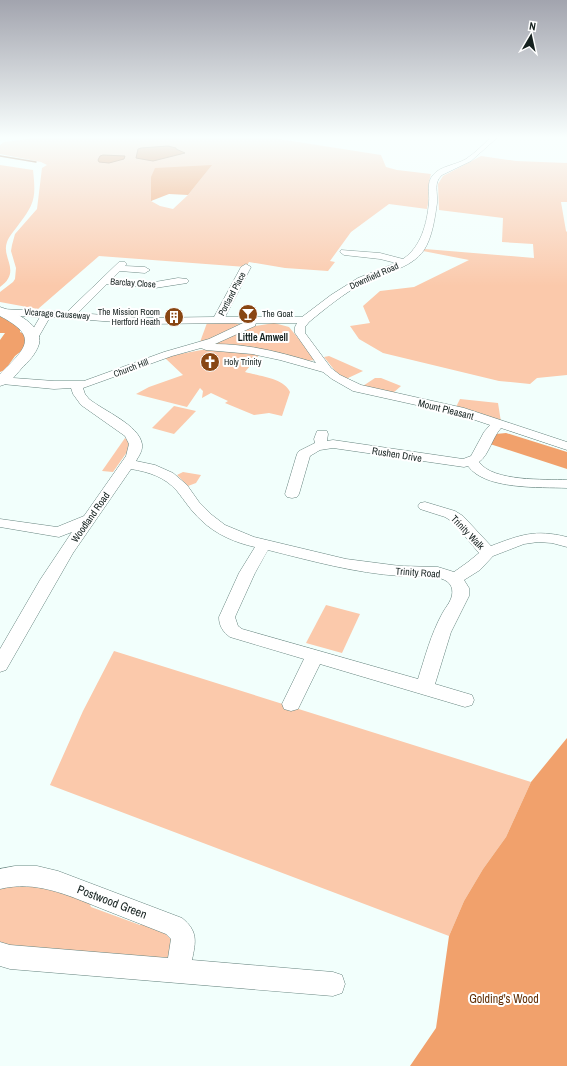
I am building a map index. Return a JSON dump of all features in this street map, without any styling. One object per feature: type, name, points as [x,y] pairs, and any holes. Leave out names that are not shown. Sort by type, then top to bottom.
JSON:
[{"type":"main road","points":[[0,312],[20,322],[34,336],[34,341],[30,350],[1,381]]},
{"type":"street","name":"Downfield Road","points":[[302,324],[334,296],[361,280],[405,262],[420,249],[426,236],[433,202],[432,186]]},
{"type":"street","points":[[344,252],[380,256],[405,262]]},
{"type":"street","points":[[70,315],[120,266],[145,270]]},
{"type":"street","name":"Portland Place","points":[[218,321],[246,267]]},
{"type":"street","name":"Barclay Close","points":[[105,281],[163,285],[175,281],[184,281]]},
{"type":"street","name":"Vicarage Causeway","points":[[0,312],[134,320],[280,321],[302,324]]},
{"type":"street","points":[[34,336],[47,314]]},
{"type":"street","name":"Church Hill","points":[[1,381],[76,385],[102,379],[168,354],[213,341],[255,322]]},
{"type":"street","name":"Mount Pleasant","points":[[302,324],[299,330],[301,336],[328,370],[336,377],[361,390],[451,409],[567,446]]},
{"type":"street","name":"Mount Pleasant","points":[[196,347],[239,348],[270,352],[328,370]]},
{"type":"street","name":"Woodland Road","points":[[0,665],[66,551],[128,464],[135,449],[134,439],[128,431],[82,400],[77,393],[76,385]]},
{"type":"street","points":[[498,424],[490,432],[478,456],[471,461],[476,470],[493,477],[520,481],[567,484]]},
{"type":"street","name":"Rushen Drive","points":[[292,494],[304,454],[315,447],[322,440],[333,444],[456,463],[471,461]]},
{"type":"street","name":"Trinity Road","points":[[128,464],[150,468],[168,476],[182,488],[200,512],[220,528],[236,536],[264,545],[346,564],[400,571],[438,572],[454,579],[460,587],[460,598],[449,615],[425,687]]},
{"type":"street","name":"Trinity Walk","points":[[424,506],[450,514],[458,519],[488,553]]},
{"type":"street","points":[[0,523],[59,532],[88,519]]},
{"type":"street","points":[[59,532],[66,551]]},
{"type":"street","points":[[454,579],[474,566],[488,553],[531,537],[552,538],[567,542]]},
{"type":"street","points":[[264,545],[239,589],[227,617],[227,624],[230,629],[236,633],[425,687],[465,700]]},
{"type":"street","points":[[291,704],[315,655]]},
{"type":"street","name":"Postwood Green","points":[[0,879],[18,876],[43,877],[58,881],[174,926],[183,934],[182,950],[177,972]]},
{"type":"street","points":[[0,954],[10,957],[333,984]]},
{"type":"shaded area","points":[[0,186],[34,186],[31,205],[7,242],[6,254],[10,264],[10,275],[0,287]]},
{"type":"shaded area","points":[[40,186],[177,186],[151,201],[160,206],[173,209],[195,186],[429,186],[427,209],[389,204],[351,232],[330,261],[335,262],[328,271],[285,268],[249,262],[246,267],[99,256],[38,309],[0,302],[0,292],[15,279],[16,268],[11,251],[15,234],[37,209]]},
{"type":"shaded area","points":[[438,186],[567,186],[567,202],[561,202],[567,232],[567,375],[537,378],[530,384],[499,381],[383,353],[359,339],[350,326],[370,323],[363,306],[380,291],[414,287],[469,260],[423,251],[425,249],[534,258],[533,244],[502,242],[503,218],[439,210]]},
{"type":"shaded area","points":[[207,323],[235,323],[241,325],[213,339],[200,342]]},
{"type":"shaded area","points":[[274,323],[289,327],[316,360],[305,361],[210,345],[249,327]]},
{"type":"shaded area","points":[[207,349],[260,354],[245,372],[270,378],[287,387],[290,392],[282,416],[269,413],[254,415],[225,403],[228,401],[211,393],[202,398],[203,391],[200,388],[187,407],[136,394],[149,387],[183,375],[165,358]]},
{"type":"shaded area","points":[[329,356],[363,371],[346,379],[336,372],[324,357]]},
{"type":"shaded area","points":[[375,378],[381,378],[401,386],[393,393],[363,386]]},
{"type":"shaded area","points":[[460,399],[498,403],[501,422],[456,407]]},
{"type":"shaded area","points":[[174,406],[196,411],[174,434],[152,428]]},
{"type":"shaded area","points":[[125,438],[129,442],[127,452],[113,472],[102,471]]},
{"type":"shaded area","points":[[183,472],[201,475],[196,483],[188,486],[177,475]]},
{"type":"shaded area","points":[[326,605],[360,614],[342,653],[306,643]]},
{"type":"shaded area","points":[[114,651],[531,782],[506,837],[483,869],[464,901],[449,936],[50,785],[83,711]]},
{"type":"shaded area","points":[[24,880],[88,900],[91,907],[140,925],[144,922],[175,934],[172,954],[162,961],[0,948],[0,883]]},
{"type":"green space","points":[[151,186],[195,186],[188,195],[169,194],[151,201]]},
{"type":"green space","points":[[0,316],[20,328],[20,332],[26,335],[25,348],[15,356],[5,370],[0,372],[0,340],[5,333],[0,333]]},
{"type":"green space","points":[[506,433],[567,452],[567,469],[490,444],[496,434]]},
{"type":"green space","name":"Golding's Wood","points":[[567,738],[567,1066],[410,1066],[436,1028],[449,936],[464,901],[483,869],[506,837],[531,782]]},
{"type":"place","name":"The Goat","points":[[248,314]]},
{"type":"place","name":"The Mission Room Hertford Heath","points":[[174,317]]},
{"type":"place","name":"Holy Trinity","points":[[210,362]]},
{"type":"district","name":"Little Amwell","points":[[263,337]]}]
